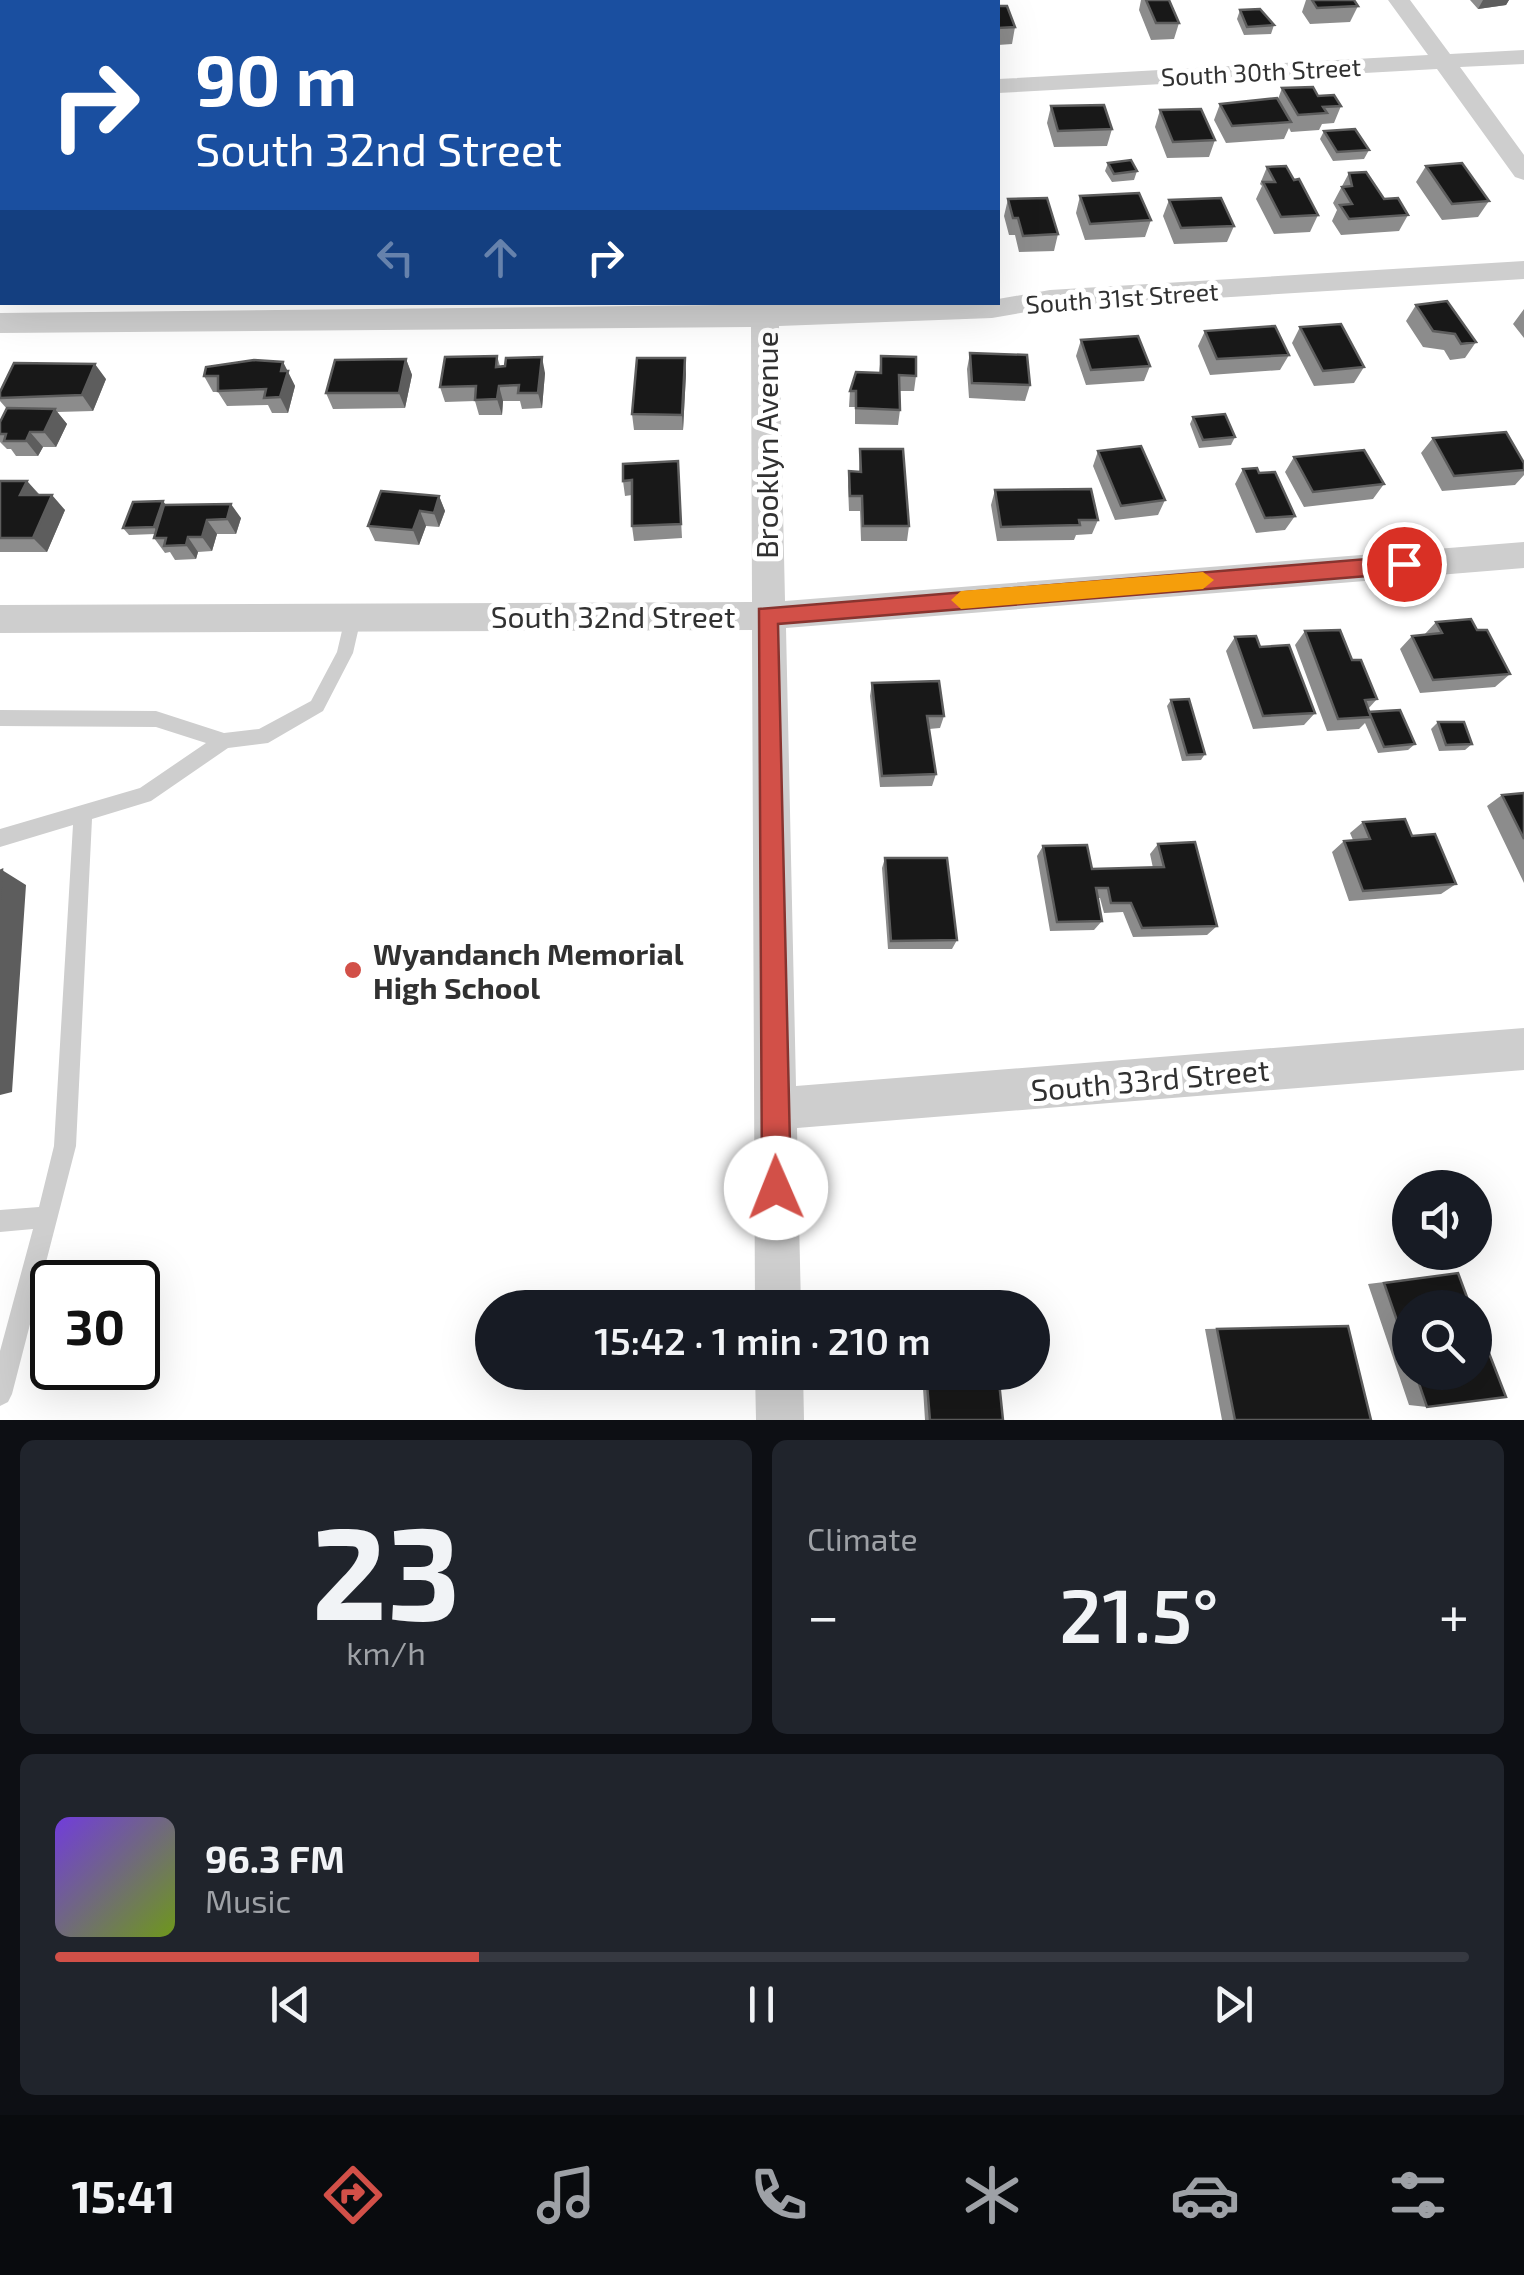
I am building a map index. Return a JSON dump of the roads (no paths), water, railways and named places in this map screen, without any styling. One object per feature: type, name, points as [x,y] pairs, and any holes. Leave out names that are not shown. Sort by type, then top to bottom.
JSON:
[{"type":"street","points":[[1398,0],[1524,172]]},
{"type":"street","name":"South 30th Street","points":[[1000,86],[1524,57]]},
{"type":"street","name":"South 31st Street","points":[[0,323],[992,309],[1050,299],[1524,270]]},
{"type":"street","name":"Brooklyn Avenue","points":[[765,310],[778,1290]]},
{"type":"street","name":"South 32nd Street","points":[[0,619],[767,616],[1524,554]]},
{"type":"street","name":"South 33rd Street","points":[[775,1108],[1524,1049]]},
{"type":"street","points":[[779,1390],[780,1420]]},
{"type":"lane","points":[[0,718],[156,718],[224,740],[262,737],[318,706],[345,653],[353,618]]},
{"type":"lane","points":[[0,838],[145,795],[224,740]]},
{"type":"lane","points":[[0,1394],[65,1146],[84,814]]},
{"type":"lane","points":[[0,1221],[48,1217]]},
{"type":"place","name":"Wyandanch Memorial High School","points":[[353,970]]}]
